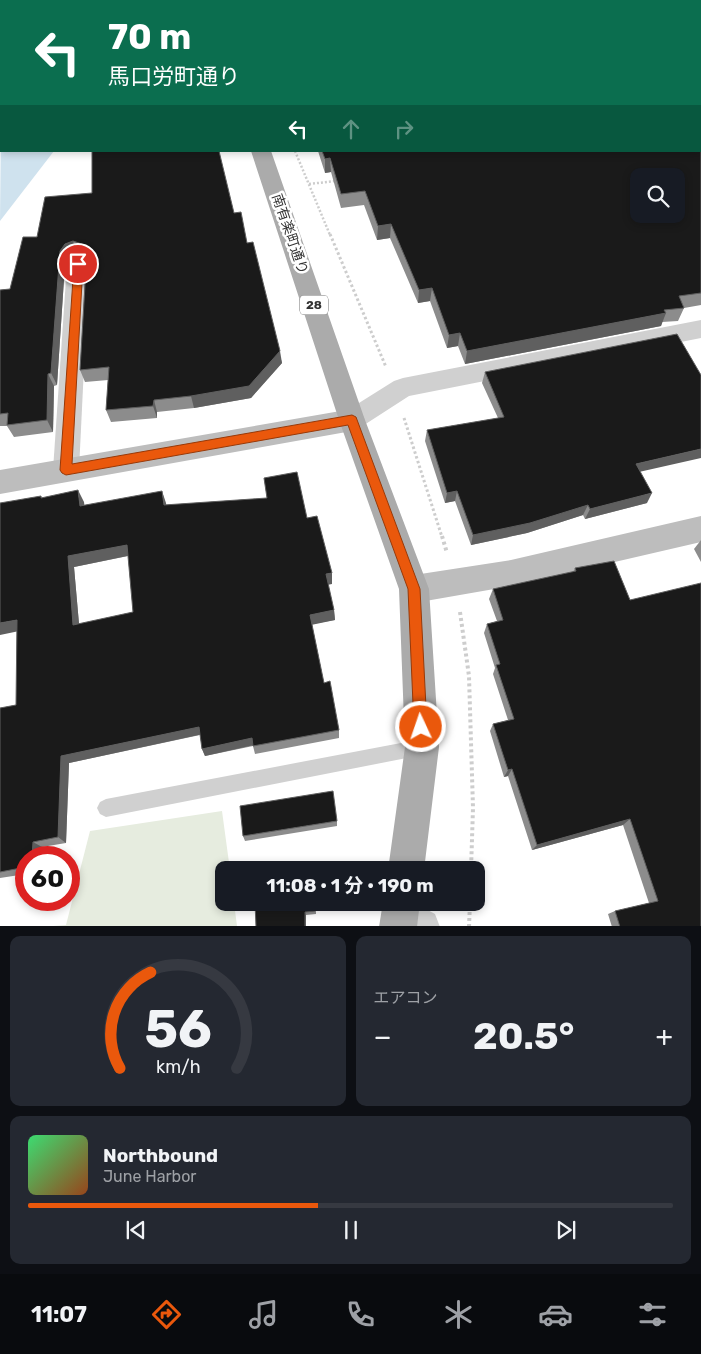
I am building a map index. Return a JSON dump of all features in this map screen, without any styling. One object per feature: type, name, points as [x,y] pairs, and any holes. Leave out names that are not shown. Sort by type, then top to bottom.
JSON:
[{"type":"main road","name":"南有楽町通り","points":[[260,152],[293,242],[352,420],[414,589],[422,747],[407,861]]},
{"type":"street","points":[[66,470],[78,264]]},
{"type":"street","points":[[0,482],[352,420],[403,388],[701,329]]},
{"type":"street","points":[[414,589],[512,573],[701,529]]},
{"type":"lane","points":[[106,808],[422,747]]},
{"type":"path","points":[[309,184],[337,181]]},
{"type":"path","points":[[469,926],[470,911]]},
{"type":"shaded area","points":[[222,811],[229,861],[215,861],[215,911],[235,911],[237,926],[53,926],[66,925],[70,911],[80,911],[80,870],[90,831]]},
{"type":"water","points":[[1,152],[53,152],[0,221]]},
{"type":"building","points":[[92,152],[219,152],[234,213],[241,212],[247,243],[253,242],[280,351],[249,386],[154,400],[153,406],[106,410],[109,367],[80,370],[87,251],[82,244],[73,241],[65,244],[60,251],[51,373],[48,374],[47,420],[7,425],[8,413],[0,414],[0,290],[10,289],[23,237],[37,237],[45,197],[92,193]]},
{"type":"building","points":[[322,152],[701,152],[701,293],[679,296],[684,308],[664,310],[666,313],[467,351],[460,333],[449,335],[432,288],[419,290],[391,224],[378,226],[365,191],[341,194],[330,158],[325,159]]},
{"type":"building","points":[[677,334],[701,375],[701,449],[636,464],[652,493],[590,509],[588,505],[530,523],[473,535],[457,491],[447,493],[427,430],[504,417],[485,372]]},
{"type":"building","points":[[297,472],[307,518],[317,516],[332,573],[326,574],[334,610],[310,615],[324,683],[330,681],[339,730],[253,746],[252,738],[202,749],[199,727],[61,756],[58,837],[33,842],[33,846],[15,846],[15,869],[0,872],[0,708],[16,705],[17,620],[0,623],[0,503],[41,496],[41,498],[78,490],[80,506],[162,491],[164,505],[267,498],[264,478]],"holes":[[[127,545],[133,612],[73,625],[68,556]]]},
{"type":"building","points":[[614,561],[630,600],[701,583],[701,926],[620,926],[615,911],[658,901],[630,819],[537,845],[512,769],[508,770],[493,724],[514,719],[496,665],[500,664],[487,624],[503,620],[493,589],[576,571],[575,568]]},
{"type":"building","points":[[333,791],[337,821],[243,836],[240,806]]},
{"type":"building","points":[[255,911],[315,911],[305,912],[305,926],[256,926]]},
{"type":"route","points":[[78,264],[66,470],[352,420],[414,589],[421,727]]}]
